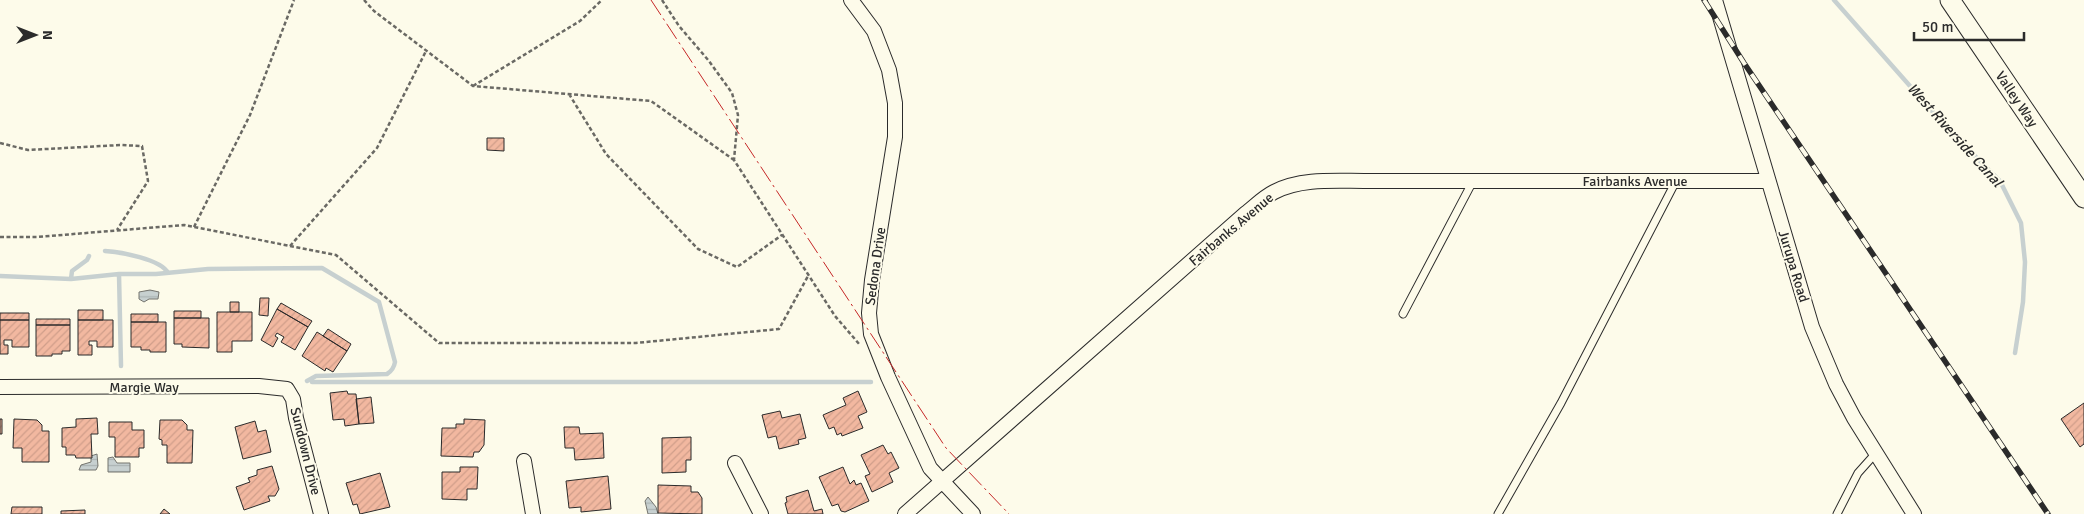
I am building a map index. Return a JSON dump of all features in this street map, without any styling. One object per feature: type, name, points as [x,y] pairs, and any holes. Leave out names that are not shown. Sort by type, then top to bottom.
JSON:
[{"type":"street","name":"Sedona Drive","points":[[851,0],[874,31],[889,70],[895,103],[895,137],[872,280],[869,313],[871,334],[888,377],[930,468],[973,514]]},
{"type":"street","name":"Jurupa Road","points":[[1715,0],[1812,327],[1836,384],[1875,454],[1914,514]]},
{"type":"street","name":"Valley Way","points":[[1950,0],[2084,198]]},
{"type":"street","name":"Fairbanks Avenue","points":[[905,514],[1273,192],[1293,185],[1310,182],[1768,181]]},
{"type":"street","name":"Margie Way","points":[[0,388],[259,386],[287,390]]},
{"type":"street","name":"Sundown Drive","points":[[287,390],[293,399],[296,418],[321,514]]},
{"type":"street","points":[[524,460],[534,514]]},
{"type":"street","points":[[735,463],[761,514]]},
{"type":"lane","points":[[1403,314],[1473,181]]},
{"type":"lane","points":[[1498,514],[1561,403],[1676,181]]},
{"type":"lane","points":[[1837,514],[1858,473],[1875,454]]},
{"type":"path","points":[[194,227],[250,115],[294,0]]},
{"type":"path","points":[[364,0],[374,10],[473,86],[651,101],[734,160],[835,316],[856,342],[863,347]]},
{"type":"path","points":[[473,86],[580,21],[602,0]]},
{"type":"path","points":[[662,0],[679,26],[709,61],[732,93],[738,115],[734,160]]},
{"type":"path","points":[[290,246],[377,148],[426,51]]},
{"type":"path","points":[[569,94],[606,154],[698,249],[737,267],[782,235]]},
{"type":"path","points":[[0,143],[28,150],[121,145],[142,146],[148,182],[116,231]]},
{"type":"path","points":[[0,237],[37,237],[184,225],[336,255],[439,343],[636,343],[779,329],[808,276]]},
{"type":"shaded area","points":[[150,290],[159,292],[158,299],[149,299],[144,302],[139,299],[139,292]]},
{"type":"shaded area","points":[[97,454],[98,466],[96,470],[79,470],[81,465],[91,462],[91,456]]},
{"type":"shaded area","points":[[113,457],[117,463],[130,463],[130,472],[108,472],[108,458]]},
{"type":"shaded area","points":[[648,497],[656,507],[658,514],[648,514],[645,501]]},
{"type":"building","points":[[487,138],[504,138],[504,151],[487,150]]},
{"type":"building","points":[[260,298],[269,298],[268,316],[259,315]]},
{"type":"building","points":[[230,302],[239,302],[239,312],[230,312]]},
{"type":"building","points":[[281,303],[312,321],[308,327],[277,309]]},
{"type":"building","points":[[277,309],[308,327],[295,350],[281,342],[284,337],[277,333],[275,336],[278,338],[273,347],[261,340]]},
{"type":"building","points":[[78,310],[103,310],[103,320],[78,320]]},
{"type":"building","points":[[174,311],[201,311],[201,318],[174,318]]},
{"type":"building","points":[[217,312],[252,312],[252,341],[232,341],[232,352],[217,352]]},
{"type":"building","points":[[0,313],[29,313],[29,320],[0,320]]},
{"type":"building","points":[[131,314],[158,314],[158,322],[131,322]]},
{"type":"building","points":[[174,318],[209,318],[209,348],[182,347],[182,344],[174,344]]},
{"type":"building","points":[[36,319],[70,319],[70,325],[36,325]]},
{"type":"building","points":[[0,320],[29,320],[29,347],[12,347],[12,340],[4,340],[4,345],[8,345],[8,354],[0,354]]},
{"type":"building","points":[[78,320],[113,320],[113,347],[97,347],[97,341],[89,341],[89,345],[92,345],[92,355],[78,355]]},
{"type":"building","points":[[131,322],[166,322],[166,352],[150,352],[150,350],[141,350],[141,347],[131,347]]},
{"type":"building","points":[[36,325],[70,325],[70,351],[62,351],[62,354],[52,354],[52,356],[36,356]]},
{"type":"building","points":[[328,329],[351,344],[347,351],[323,336]]},
{"type":"building","points":[[317,332],[347,351],[333,372],[326,368],[325,371],[302,356]]},
{"type":"building","points":[[347,391],[348,394],[356,394],[359,424],[345,426],[344,419],[333,420],[330,393]]},
{"type":"building","points":[[858,391],[867,412],[858,416],[863,428],[842,436],[841,433],[837,435],[834,427],[829,429],[823,415],[846,405],[843,398]]},
{"type":"building","points":[[371,397],[374,423],[359,424],[356,399]]},
{"type":"building","points":[[2084,403],[2084,444],[2080,447],[2061,419]]},
{"type":"building","points":[[780,411],[782,418],[800,414],[806,438],[798,440],[799,444],[779,449],[776,436],[768,438],[762,415]]},
{"type":"building","points":[[97,418],[98,434],[91,434],[92,458],[76,458],[75,455],[66,455],[66,447],[62,447],[62,428],[76,427],[76,419]]},
{"type":"building","points":[[0,419],[2,419],[2,434],[0,434]]},
{"type":"building","points":[[14,419],[37,420],[42,425],[42,431],[49,431],[49,462],[22,462],[22,448],[13,448]]},
{"type":"building","points":[[464,419],[485,420],[484,445],[479,452],[474,452],[473,457],[441,456],[442,428],[456,428],[456,424],[464,424]]},
{"type":"building","points":[[160,420],[182,420],[187,425],[187,430],[193,430],[192,463],[167,463],[167,445],[162,445],[162,440],[159,439]]},
{"type":"building","points":[[255,421],[258,432],[266,430],[271,452],[243,459],[235,427]]},
{"type":"building","points":[[109,422],[132,422],[132,430],[144,430],[144,448],[139,448],[139,457],[115,457],[115,437],[109,437]]},
{"type":"building","points":[[564,427],[579,427],[580,434],[603,433],[604,458],[575,460],[574,448],[565,448]]},
{"type":"building","points":[[691,437],[691,460],[686,460],[686,472],[662,473],[662,438]]},
{"type":"building","points":[[883,445],[888,454],[891,452],[899,468],[889,473],[893,482],[872,492],[865,476],[870,474],[861,455]]},
{"type":"building","points":[[272,466],[279,489],[275,496],[268,496],[270,501],[244,510],[236,487],[250,482],[248,478],[257,475],[257,470]]},
{"type":"building","points":[[460,467],[478,467],[477,489],[467,489],[467,500],[442,499],[442,472],[460,472]]},
{"type":"building","points":[[843,467],[850,484],[854,480],[856,485],[861,483],[869,501],[845,512],[841,511],[838,504],[832,506],[819,477]]},
{"type":"building","points":[[380,473],[390,507],[360,514],[357,504],[353,505],[346,483]]},
{"type":"building","points":[[608,476],[611,509],[581,512],[581,507],[569,508],[566,481]]},
{"type":"building","points":[[658,485],[691,486],[691,492],[698,492],[702,498],[702,514],[658,513]]},
{"type":"building","points":[[808,490],[814,511],[822,509],[823,514],[788,514],[785,503],[787,502],[786,497]]},
{"type":"building","points":[[12,507],[42,507],[42,514],[11,514]]},
{"type":"building","points":[[164,509],[170,514],[160,514]]},
{"type":"building","points":[[85,510],[85,514],[61,514],[61,511]]},
{"type":"waterway","name":"West Riverside Canal","points":[[1834,0],[1948,129],[2000,181],[2021,223],[2025,262],[2023,302],[2015,353]]},
{"type":"waterway","points":[[105,251],[149,260],[164,268],[168,273]]},
{"type":"waterway","points":[[71,279],[72,271],[87,260],[89,256]]},
{"type":"waterway","points":[[121,366],[119,274],[156,274],[208,269],[322,268],[379,302],[395,362],[387,374],[316,376],[307,381]]},
{"type":"waterway","points":[[0,276],[71,279],[119,274]]},
{"type":"waterway","points":[[312,382],[871,382]]},
{"type":"railway","points":[[1704,0],[1744,63],[2048,514]]},
{"type":"power","points":[[651,0],[946,448],[1009,514]]}]
